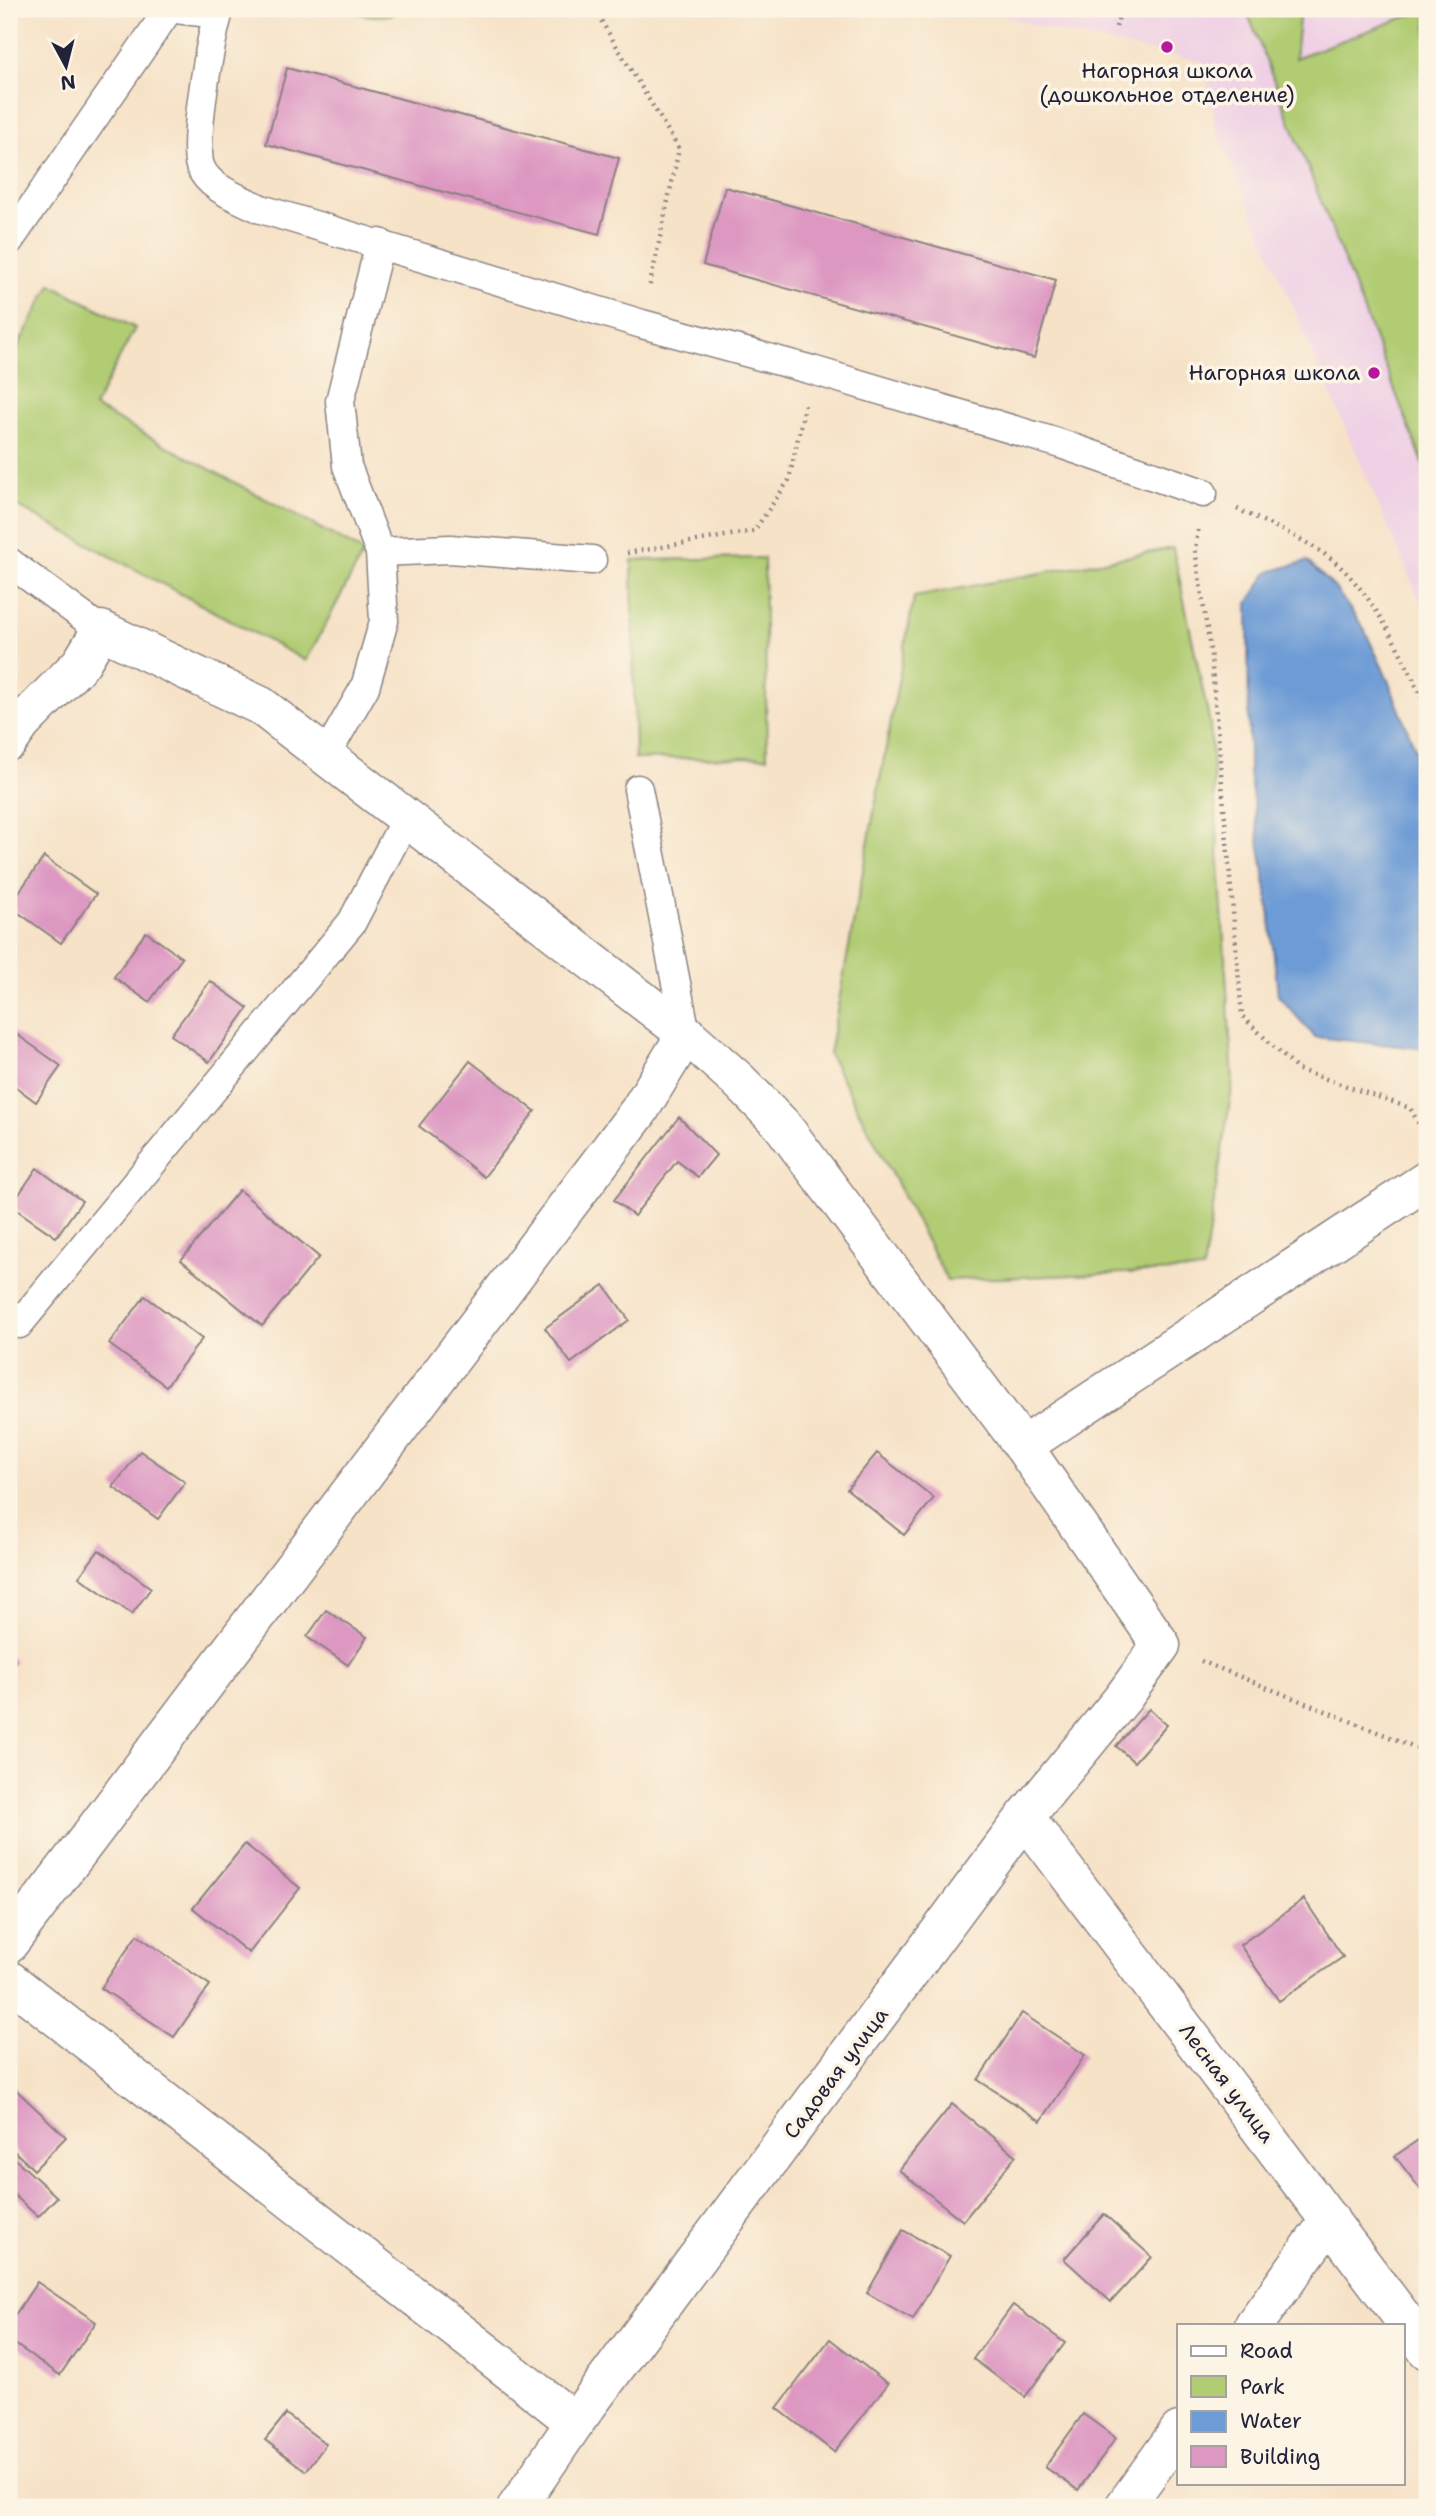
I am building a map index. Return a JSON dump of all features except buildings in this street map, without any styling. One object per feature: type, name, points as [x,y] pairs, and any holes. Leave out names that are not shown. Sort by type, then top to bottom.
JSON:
[{"type":"street","points":[[9,741],[22,723],[81,663],[101,631],[261,706],[686,1034],[739,1081],[782,1125],[1023,1446],[1161,1645]]},
{"type":"street","points":[[9,1943],[639,1111],[686,1034]]},
{"type":"street","points":[[1023,1446],[1427,1180]]},
{"type":"street","name":"Садовая улица","points":[[517,2507],[575,2422],[1026,1817],[1123,1698],[1161,1645]]},
{"type":"street","name":"Лесная улица","points":[[1026,1817],[1427,2350]]},
{"type":"street","points":[[9,1980],[575,2422]]},
{"type":"street","points":[[1255,2324],[1330,2220]]},
{"type":"street","points":[[1124,2507],[1177,2434]]},
{"type":"lane","points":[[9,241],[169,9]]},
{"type":"lane","points":[[176,9],[219,11],[199,116],[200,166],[217,187],[261,209],[642,324],[812,370],[1058,443],[1203,493]]},
{"type":"lane","points":[[326,755],[365,687],[384,621],[380,552],[347,466],[340,401],[380,243]]},
{"type":"lane","points":[[380,552],[450,549],[592,560]]},
{"type":"lane","points":[[9,562],[101,631]]},
{"type":"lane","points":[[638,789],[686,1034]]},
{"type":"lane","points":[[19,1324],[352,922],[406,818]]},
{"type":"path","points":[[594,9],[679,149],[642,324]]},
{"type":"path","points":[[1116,27],[1121,9]]},
{"type":"path","points":[[592,560],[754,531],[789,480],[812,370]]},
{"type":"path","points":[[1427,709],[1390,632],[1351,577],[1303,541],[1203,493],[1195,550],[1212,656],[1242,1016],[1297,1069],[1410,1108],[1427,1139]]},
{"type":"path","points":[[1161,1645],[1427,1752]]},
{"type":"shaded area","name":"Нагорная школа","points":[[981,9],[1427,9],[1427,617],[1216,129],[1204,62],[1058,32]]},
{"type":"green space","points":[[347,9],[404,9],[390,15],[376,16]]},
{"type":"green space","points":[[1246,9],[1300,9],[1295,58],[1427,9],[1427,473]]},
{"type":"green space","points":[[51,284],[135,328],[94,407],[364,552],[306,661],[9,502],[9,363]]},
{"type":"green space","points":[[1173,548],[1210,724],[1233,1082],[1203,1270],[947,1280],[829,1054],[914,597]]},
{"type":"green space","points":[[764,558],[767,757],[635,759],[632,560]]},
{"type":"water","points":[[1307,561],[1334,587],[1363,627],[1386,675],[1427,779],[1427,1049],[1315,1037],[1278,995],[1268,900],[1249,773],[1248,603],[1268,572]]},
{"type":"place","name":"Нагорная школа (дошкольное отделение)","points":[[1167,47]]},
{"type":"place","name":"Нагорная школа","points":[[1374,373]]}]
